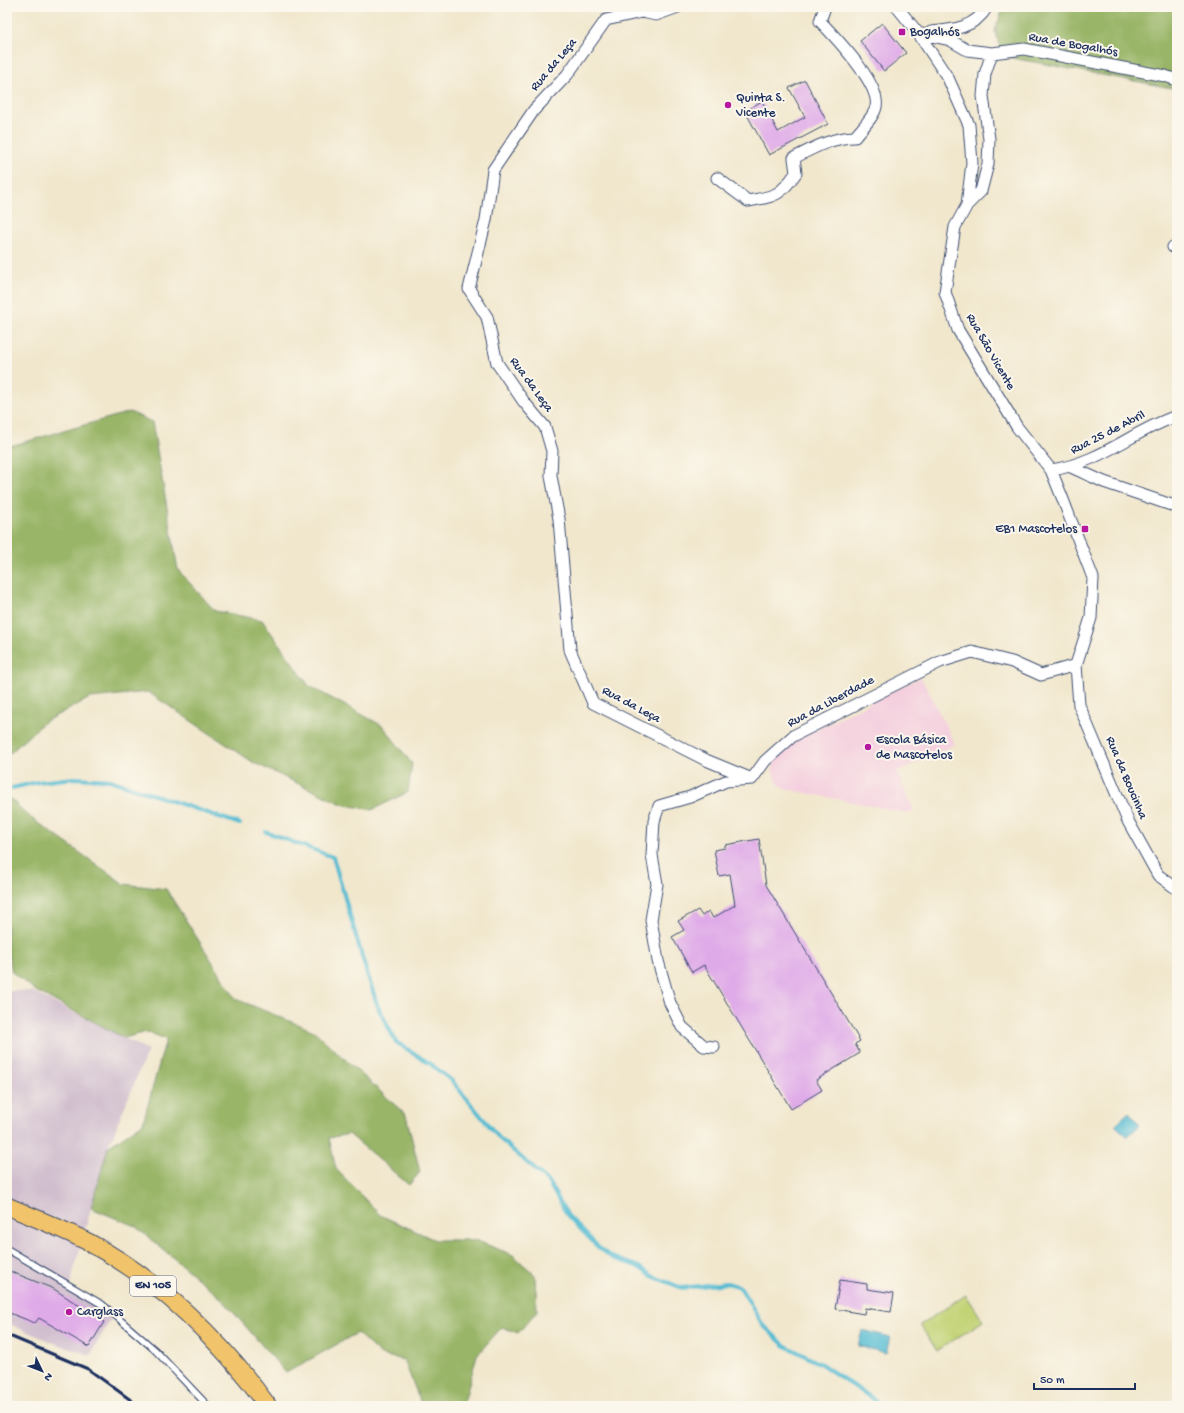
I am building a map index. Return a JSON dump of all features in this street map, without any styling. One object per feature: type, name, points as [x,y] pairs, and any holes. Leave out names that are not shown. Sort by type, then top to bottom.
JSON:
[{"type":"main road","name":"EN 105","points":[[7,1206],[50,1224],[91,1244],[141,1276],[206,1332],[249,1379],[268,1406]]},
{"type":"street","name":"Rua da Leça","points":[[678,7],[656,15],[642,12],[606,20],[567,75],[534,110],[493,170],[486,220],[469,289],[487,317],[497,363],[524,402],[545,426],[552,450],[551,476],[559,519],[570,650],[593,703],[706,760],[752,779]]},
{"type":"street","points":[[717,178],[748,200],[770,197],[783,190],[796,173],[794,158],[815,147],[842,137],[855,137],[876,108],[876,94],[858,64],[820,22],[825,7]]},
{"type":"street","name":"Rua São Vicente","points":[[897,7],[918,33],[948,78],[969,125],[972,163],[967,205],[955,227],[945,292],[958,330],[1017,427],[1051,470],[1092,578],[1091,618],[1076,665]]},
{"type":"street","points":[[918,33],[954,30],[971,24],[982,16],[987,7]]},
{"type":"street","name":"Rua de Bogalhós","points":[[918,33],[950,40],[967,50],[992,53],[1024,49],[1165,76],[1177,80]]},
{"type":"street","points":[[967,205],[981,191],[988,164],[989,139],[983,96],[985,74],[992,53]]},
{"type":"street","name":"Rua 25 de Abril","points":[[1051,470],[1071,467],[1109,451],[1162,420],[1177,416]]},
{"type":"street","points":[[1071,467],[1104,482],[1177,507]]},
{"type":"street","name":"Rua da Liberdade","points":[[752,779],[765,761],[793,736],[940,662],[972,652],[1012,662],[1041,675],[1076,665]]},
{"type":"street","name":"Rua da Boucinha","points":[[1076,665],[1079,705],[1128,821],[1158,875],[1177,888]]},
{"type":"street","points":[[714,1047],[704,1046],[682,1027],[670,1003],[658,961],[651,920],[657,884],[652,855],[654,822],[659,806],[690,796],[726,781],[752,779]]},
{"type":"lane","points":[[7,1249],[103,1305],[155,1350],[208,1406]]},
{"type":"shaded area","name":"Escola Básica de Mascotelos","points":[[921,677],[955,744],[897,772],[914,811],[908,813],[786,789],[777,783],[772,770],[773,762],[783,749],[794,741]]},
{"type":"shaded area","points":[[7,991],[31,991],[148,1050],[108,1147],[69,1288],[112,1317],[90,1355],[51,1342],[7,1323]]},
{"type":"green space","points":[[1004,7],[1177,7],[1177,89],[1002,56],[995,30]]},
{"type":"green space","points":[[130,412],[152,422],[178,570],[215,611],[262,620],[309,686],[383,726],[412,764],[408,792],[372,810],[342,804],[254,763],[148,692],[90,698],[44,722],[8,755],[7,759],[7,447]]},
{"type":"green space","points":[[7,796],[31,818],[124,884],[166,889],[236,999],[314,1031],[406,1115],[420,1172],[409,1185],[349,1134],[329,1138],[336,1169],[380,1215],[435,1240],[475,1240],[513,1255],[535,1275],[537,1311],[518,1333],[502,1327],[477,1355],[463,1406],[422,1406],[404,1360],[381,1355],[357,1333],[286,1373],[221,1298],[135,1226],[91,1208],[108,1147],[143,1123],[166,1039],[147,1032],[124,1038],[36,991],[12,972],[7,950]]},
{"type":"green space","points":[[966,1295],[983,1321],[937,1351],[920,1325]]},
{"type":"water","points":[[1129,1112],[1140,1125],[1127,1137],[1115,1125]]},
{"type":"water","points":[[862,1330],[890,1337],[886,1353],[858,1346]]},
{"type":"building","points":[[882,23],[906,53],[884,71],[860,41]]},
{"type":"building","name":"Quinta S. Vicente","points":[[805,80],[828,124],[769,155],[745,111],[762,101],[778,132],[805,117],[789,88]]},
{"type":"building","points":[[759,839],[766,885],[860,1041],[855,1044],[860,1053],[816,1080],[822,1090],[791,1109],[704,965],[692,972],[672,937],[684,930],[678,921],[698,910],[702,916],[709,911],[713,918],[735,905],[730,874],[719,876],[714,850],[725,848],[725,845]]},
{"type":"building","points":[[7,1270],[54,1289],[104,1322],[89,1347],[39,1318],[35,1323],[7,1312]]},
{"type":"building","points":[[840,1280],[867,1284],[867,1289],[894,1293],[891,1312],[865,1308],[864,1314],[835,1309]]},
{"type":"waterway","points":[[12,788],[38,782],[74,778],[110,780],[240,824]]},
{"type":"waterway","points":[[266,832],[333,857],[378,1007],[396,1042],[429,1063],[452,1081],[500,1139],[547,1180],[568,1216],[599,1248],[611,1257],[637,1266],[652,1276],[682,1288],[727,1283],[740,1287],[763,1325],[784,1345],[821,1364],[885,1406]]},
{"type":"railway","points":[[7,1335],[88,1369],[139,1406]]},
{"type":"place","name":"Bogalhós","points":[[902,32]]},
{"type":"place","name":"Quinta S. Vicente","points":[[728,105]]},
{"type":"place","name":"EB1 Mascotelos","points":[[1085,529]]},
{"type":"place","name":"Escola Básica de Mascotelos","points":[[868,747]]},
{"type":"place","name":"Carglass","points":[[69,1312]]}]
